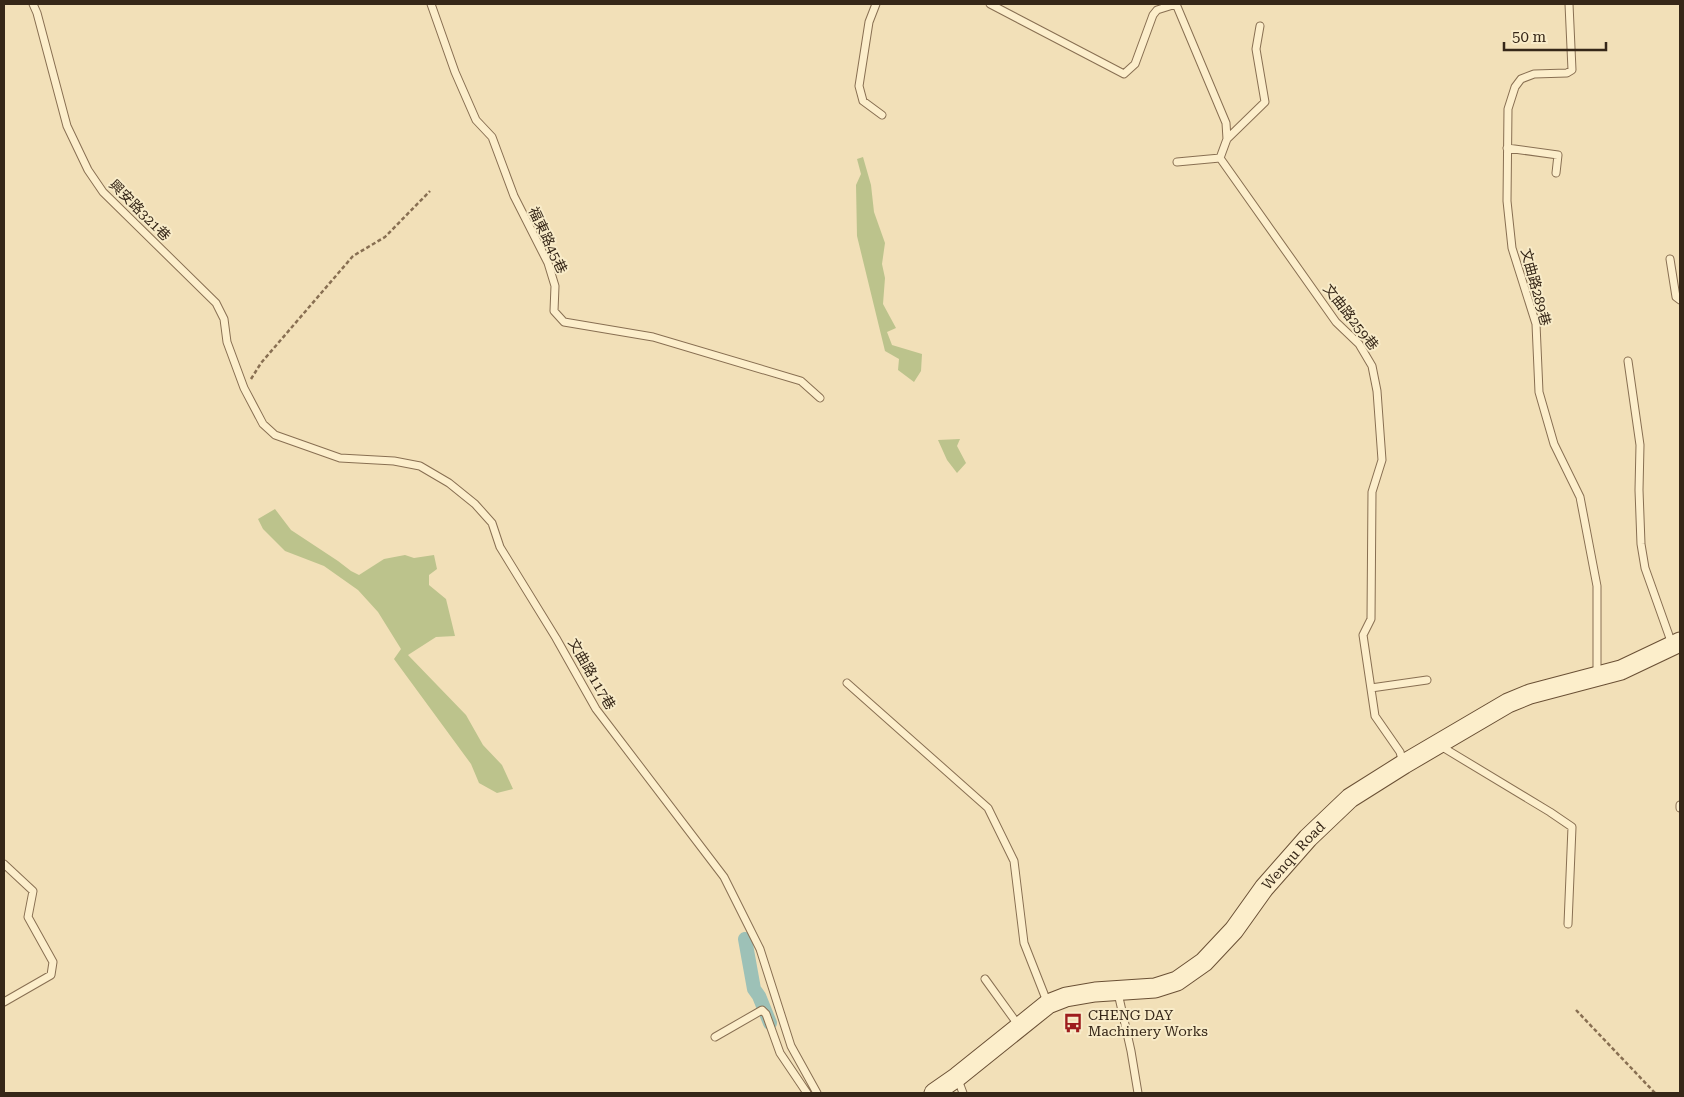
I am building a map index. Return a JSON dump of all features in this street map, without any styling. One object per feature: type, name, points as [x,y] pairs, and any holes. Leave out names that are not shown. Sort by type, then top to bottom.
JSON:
[{"type":"street","name":"Wenqu Road","points":[[934,1093],[960,1085],[1019,1026],[1048,1004],[1066,997],[1095,992],[1155,988],[1178,981],[1204,962],[1234,930],[1264,888],[1308,838],[1350,798],[1437,744],[1508,703],[1530,694],[1621,670],[1677,644]]},
{"type":"lane","name":"興安路321巷","points":[[33,4],[37,13],[66,126],[88,170],[103,192],[216,303],[224,319],[227,342],[244,388]]},
{"type":"lane","name":"福東路45巷","points":[[431,4],[455,72],[476,120],[492,137],[514,196],[548,263],[555,286],[554,311],[564,322],[653,337],[801,381],[820,398]]},
{"type":"lane","points":[[876,4],[869,22],[859,86],[863,101],[882,115]]},
{"type":"lane","points":[[990,4],[1124,74],[1135,64],[1152,15],[1157,10],[1176,4],[1226,123],[1227,139],[1220,158],[1177,162]]},
{"type":"lane","name":"文曲路289巷","points":[[1569,4],[1572,70],[1567,73],[1534,74],[1521,79],[1515,87],[1508,109],[1507,201],[1512,248],[1536,324],[1539,392],[1554,444],[1580,497],[1597,586],[1598,675]]},
{"type":"lane","points":[[1227,139],[1265,102],[1256,49],[1260,26]]},
{"type":"lane","points":[[1507,148],[1558,155],[1556,173]]},
{"type":"lane","name":"文曲路259巷","points":[[1220,158],[1336,322],[1359,344],[1372,366],[1377,391],[1382,460],[1372,492],[1371,619],[1363,635],[1375,716],[1400,752],[1404,764]]},
{"type":"lane","points":[[1670,259],[1676,297],[1680,300]]},
{"type":"lane","points":[[1628,361],[1640,445],[1639,490],[1644,568],[1677,644]]},
{"type":"lane","name":"文曲路117巷","points":[[244,388],[263,424],[275,435],[340,458],[394,461],[420,466],[449,483],[469,498],[492,523],[500,547],[556,638],[596,709],[724,877],[760,949],[791,1046],[817,1093]]},
{"type":"lane","points":[[1372,688],[1428,680]]},
{"type":"lane","points":[[847,683],[988,808],[1014,861],[1024,943],[1048,1004]]},
{"type":"lane","points":[[1437,744],[1572,827],[1568,924]]},
{"type":"lane","points":[[4,864],[33,891],[28,918],[53,962],[51,975],[4,1002]]},
{"type":"lane","points":[[985,979],[1019,1026]]},
{"type":"lane","points":[[1117,990],[1131,1051],[1138,1093]]},
{"type":"lane","points":[[716,1037],[762,1010],[766,1014],[780,1053],[806,1093]]},
{"type":"path","points":[[244,388],[261,363],[353,256],[384,237],[430,191]]},
{"type":"path","points":[[1576,1010],[1655,1093]]},
{"type":"green space","points":[[863,157],[871,185],[874,212],[885,243],[882,264],[885,278],[883,304],[896,328],[887,332],[892,345],[922,354],[921,371],[914,382],[898,370],[899,359],[885,351],[857,236],[856,185],[861,174],[857,159]]},
{"type":"green space","points":[[960,439],[957,446],[966,463],[957,473],[947,460],[938,440]]},
{"type":"green space","points":[[275,509],[291,530],[359,575],[384,559],[405,555],[414,558],[434,555],[437,569],[429,575],[429,585],[446,599],[455,636],[436,637],[408,655],[466,715],[483,745],[502,765],[513,789],[497,793],[479,783],[471,764],[394,659],[401,649],[378,612],[358,590],[324,566],[285,551],[263,529],[258,519]]},
{"type":"waterway","points":[[745,939],[754,989],[759,996],[770,1023]]},
{"type":"place","name":"CHENG DAY Machinery Works","points":[[1073,1023]]}]
